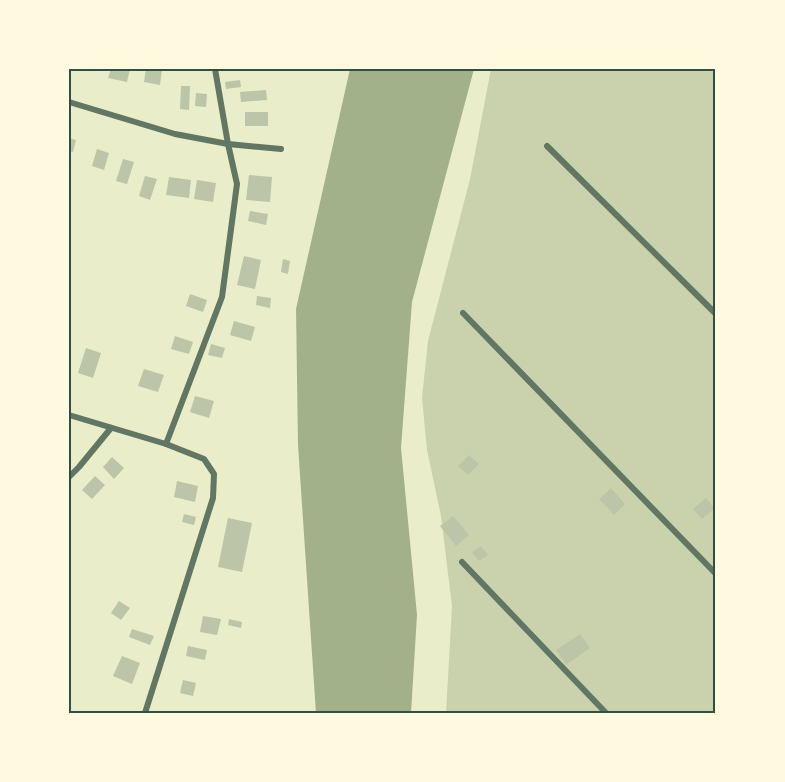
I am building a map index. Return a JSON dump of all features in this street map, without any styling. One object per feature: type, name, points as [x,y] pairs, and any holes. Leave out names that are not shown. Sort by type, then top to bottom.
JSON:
[{"type":"street","points":[[166,444],[222,297],[237,183],[215,69]]},
{"type":"street","points":[[69,102],[176,134],[228,144],[281,149]]},
{"type":"street","points":[[547,146],[716,314]]},
{"type":"street","points":[[463,313],[716,574]]},
{"type":"street","points":[[69,415],[166,444],[204,459],[214,474],[213,498],[145,713]]},
{"type":"street","points":[[69,477],[80,467],[111,428]]},
{"type":"street","points":[[462,562],[606,713]]},
{"type":"shaded area","points":[[350,69],[474,69],[412,302],[401,448],[417,615],[411,713],[316,713],[298,445],[296,309]]},
{"type":"shaded area","points":[[491,69],[716,69],[716,713],[446,713],[452,606],[441,516],[427,450],[422,398],[428,341],[470,179]]},
{"type":"building","points":[[111,69],[130,69],[127,82],[108,78]]},
{"type":"building","points":[[146,69],[162,69],[160,85],[144,82]]},
{"type":"building","points":[[240,80],[241,87],[226,89],[225,82]]},
{"type":"building","points":[[181,86],[190,86],[189,110],[180,109]]},
{"type":"building","points":[[266,90],[267,100],[241,102],[240,92]]},
{"type":"building","points":[[196,93],[207,94],[206,107],[195,106]]},
{"type":"building","points":[[245,112],[268,112],[268,126],[245,126]]},
{"type":"building","points":[[69,138],[76,140],[73,152],[69,151]]},
{"type":"building","points":[[97,149],[109,153],[104,170],[92,166]]},
{"type":"building","points":[[123,159],[134,162],[127,184],[116,181]]},
{"type":"building","points":[[249,175],[272,177],[270,202],[246,200]]},
{"type":"building","points":[[145,176],[157,179],[150,200],[139,196]]},
{"type":"building","points":[[169,177],[191,180],[189,198],[166,195]]},
{"type":"building","points":[[197,180],[216,183],[213,202],[194,199]]},
{"type":"building","points":[[250,211],[268,214],[266,225],[248,221]]},
{"type":"building","points":[[244,256],[261,260],[255,289],[237,285]]},
{"type":"building","points":[[283,259],[290,261],[288,274],[281,272]]},
{"type":"building","points":[[190,294],[207,300],[203,312],[186,306]]},
{"type":"building","points":[[257,296],[271,298],[270,308],[256,305]]},
{"type":"building","points":[[234,321],[255,327],[251,341],[230,335]]},
{"type":"building","points":[[175,336],[193,342],[189,354],[171,349]]},
{"type":"building","points":[[211,344],[225,348],[222,358],[208,355]]},
{"type":"building","points":[[86,348],[101,353],[93,378],[78,373]]},
{"type":"building","points":[[144,369],[164,375],[158,392],[138,386]]},
{"type":"building","points":[[195,396],[214,401],[209,418],[190,412]]},
{"type":"building","points":[[469,455],[479,464],[468,475],[458,466]]},
{"type":"building","points":[[112,457],[124,468],[114,479],[103,467]]},
{"type":"building","points":[[95,476],[105,485],[92,499],[82,490]]},
{"type":"building","points":[[177,481],[198,486],[195,502],[174,497]]},
{"type":"building","points":[[611,488],[625,504],[614,515],[599,499]]},
{"type":"building","points":[[706,498],[715,508],[702,519],[693,509]]},
{"type":"building","points":[[184,514],[196,517],[194,525],[182,522]]},
{"type":"building","points":[[453,516],[469,535],[456,546],[440,526]]},
{"type":"building","points":[[228,518],[252,523],[242,572],[218,567]]},
{"type":"building","points":[[481,546],[488,555],[479,561],[472,552]]},
{"type":"building","points":[[119,601],[130,608],[121,620],[111,613]]},
{"type":"building","points":[[203,616],[221,619],[217,635],[200,632]]},
{"type":"building","points":[[229,619],[242,622],[241,628],[228,625]]},
{"type":"building","points":[[132,629],[154,636],[150,645],[129,637]]},
{"type":"building","points":[[580,634],[590,648],[566,665],[556,650]]},
{"type":"building","points":[[188,646],[207,650],[205,660],[186,656]]},
{"type":"building","points":[[122,656],[140,663],[132,684],[113,676]]},
{"type":"building","points":[[183,680],[196,683],[193,696],[180,693]]}]
